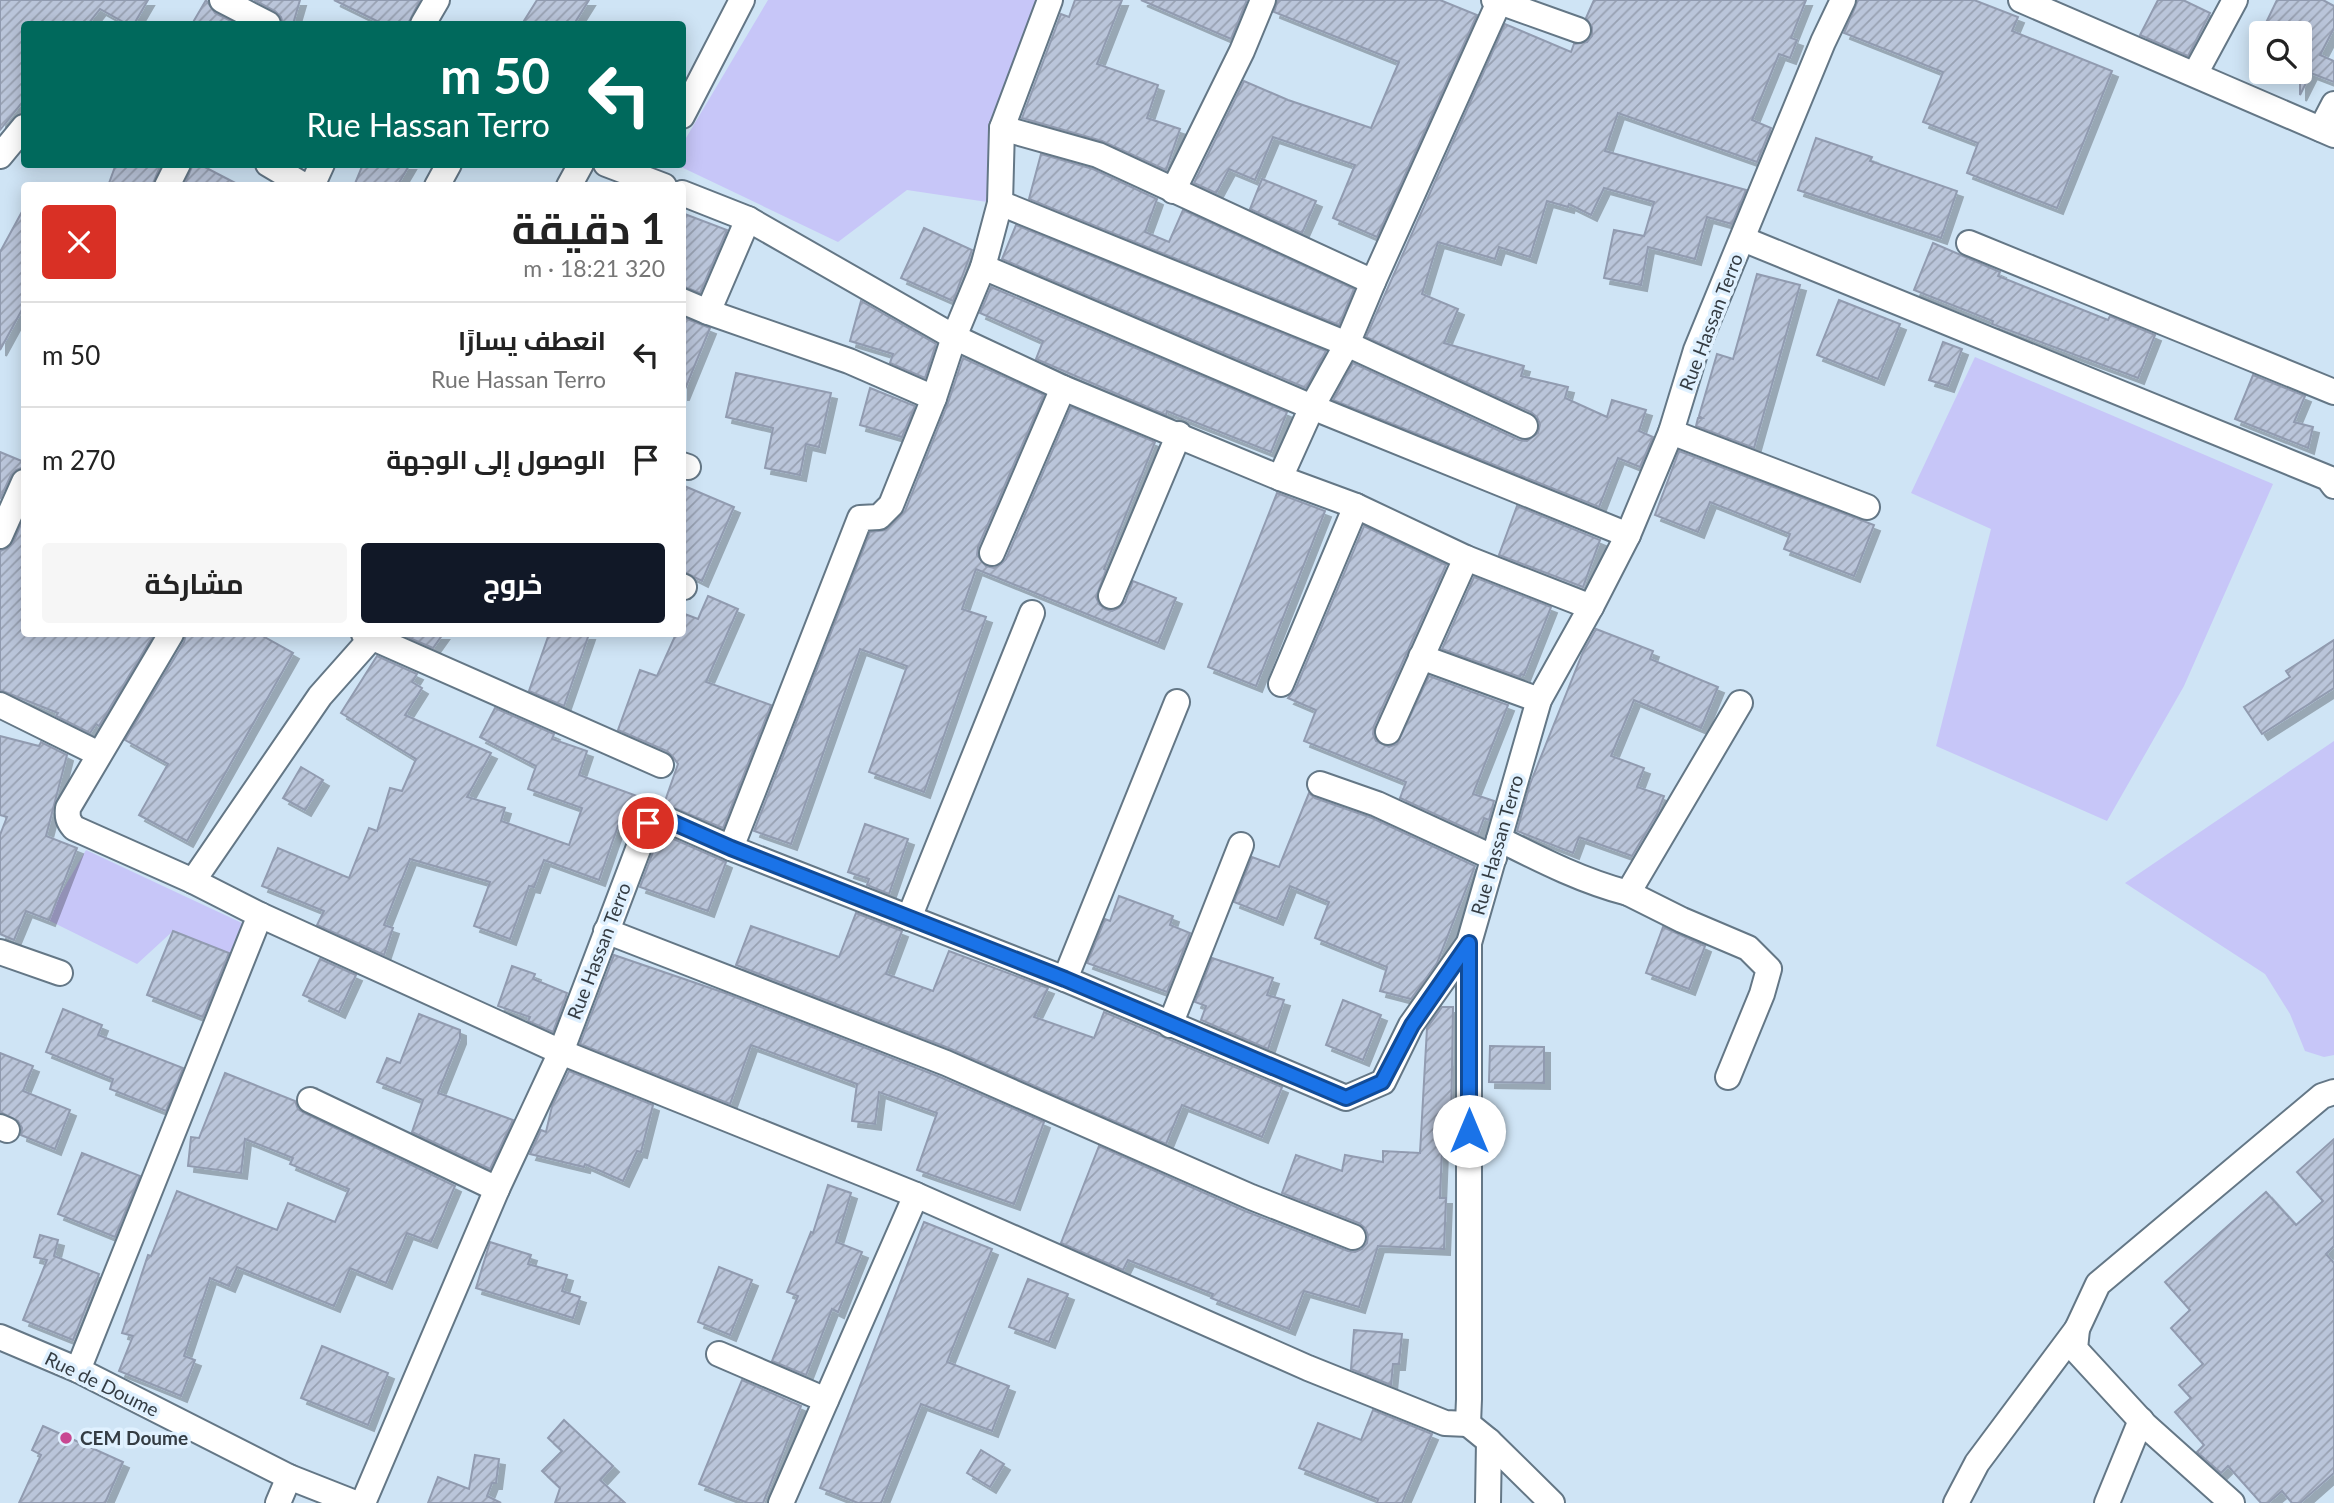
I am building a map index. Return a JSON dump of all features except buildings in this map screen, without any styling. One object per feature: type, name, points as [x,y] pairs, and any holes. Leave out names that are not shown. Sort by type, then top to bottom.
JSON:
[{"type":"street","points":[[222,0],[262,21]]},
{"type":"street","points":[[425,21],[437,0]]},
{"type":"street","points":[[686,108],[741,0]]},
{"type":"street","points":[[731,848],[860,518],[879,517],[891,505],[934,398],[954,337],[983,267],[999,203],[1002,128],[1050,0]]},
{"type":"street","points":[[1173,191],[1242,51],[1263,0]]},
{"type":"street","name":"Rue Hassan Terro","points":[[363,1503],[497,1189],[561,1052],[648,823],[654,819],[663,818],[731,848],[1065,979],[1346,1098],[1382,1082],[1412,1025],[1469,943],[1539,700],[1628,534],[1671,432],[1696,350],[1818,54],[1843,0]]},
{"type":"street","points":[[2021,0],[2327,132],[2334,104]]},
{"type":"street","points":[[2195,74],[2235,0]]},
{"type":"street","points":[[1280,478],[1312,407],[1347,344],[1497,1],[1578,30]]},
{"type":"street","points":[[1002,128],[1098,155],[1373,282]]},
{"type":"street","points":[[0,156],[21,131]]},
{"type":"street","points":[[275,168],[298,182]]},
{"type":"street","points":[[619,168],[654,179]]},
{"type":"street","points":[[686,195],[748,219],[954,337],[1063,388],[1280,478],[1356,506],[1466,558],[1591,607]]},
{"type":"street","points":[[999,203],[1347,344],[1525,426]]},
{"type":"street","points":[[708,312],[748,219]]},
{"type":"street","points":[[1743,239],[2328,478],[2334,486]]},
{"type":"street","points":[[1969,243],[2334,392]]},
{"type":"street","points":[[983,267],[1312,407],[1628,534]]},
{"type":"street","points":[[686,303],[849,361],[934,398]]},
{"type":"street","points":[[992,553],[1063,388]]},
{"type":"street","points":[[1671,432],[1867,507]]},
{"type":"street","points":[[1111,596],[1179,434]]},
{"type":"street","points":[[0,536],[21,489]]},
{"type":"street","points":[[1281,684],[1356,506]]},
{"type":"street","points":[[1388,732],[1466,558]]},
{"type":"street","points":[[909,918],[1031,613]]},
{"type":"street","points":[[169,637],[68,808],[68,821],[74,828],[561,1052],[916,1195],[1308,1368],[1445,1423],[1468,1424],[1552,1503]]},
{"type":"street","points":[[193,881],[320,696],[368,637]]},
{"type":"street","points":[[374,637],[661,765]]},
{"type":"street","points":[[1421,657],[1539,700]]},
{"type":"street","points":[[1065,979],[1177,702]]},
{"type":"street","points":[[1628,893],[1740,703]]},
{"type":"street","points":[[0,705],[99,754]]},
{"type":"street","points":[[1320,784],[1496,849],[1562,870],[1599,886],[1628,893],[1748,948],[1769,970],[1728,1077]]},
{"type":"street","points":[[1170,1025],[1241,845]]},
{"type":"street","points":[[78,1370],[260,915]]},
{"type":"street","points":[[606,932],[946,1063],[1251,1197],[1353,1237]]},
{"type":"street","points":[[1468,1424],[1469,943]]},
{"type":"street","points":[[0,952],[60,973]]},
{"type":"street","points":[[1956,1503],[1977,1463],[2077,1329],[2098,1284],[2322,1096],[2334,1092]]},
{"type":"street","points":[[310,1100],[497,1189]]},
{"type":"street","points":[[781,1503],[916,1195]]},
{"type":"street","points":[[2077,1329],[2075,1349],[2141,1420],[2232,1503]]},
{"type":"street","name":"Rue de Doume","points":[[0,1337],[78,1370],[289,1477],[355,1503]]},
{"type":"street","points":[[719,1354],[825,1400]]},
{"type":"street","points":[[2107,1503],[2141,1420]]},
{"type":"street","points":[[1488,1503],[1489,1441]]},
{"type":"street","points":[[278,1503],[289,1477]]},
{"type":"shaded area","points":[[768,0],[1059,0],[1022,99],[994,203],[907,190],[838,242],[683,168],[686,168],[686,138]]},
{"type":"shaded area","points":[[1975,357],[2273,484],[2184,686],[2107,821],[1936,746],[1991,529],[1911,493]]},
{"type":"shaded area","points":[[2334,741],[2334,1055],[2324,1057],[2305,1051],[2290,1014],[2265,974],[2125,883]]},
{"type":"shaded area","points":[[86,850],[242,923],[233,955],[173,931],[137,964],[46,919]]},
{"type":"place","name":"CEM Doume","points":[[66,1438]]},
{"type":"route","points":[[648,823],[663,818],[731,848],[1065,979],[1346,1098],[1382,1082],[1412,1025],[1469,943],[1469,1131]]}]
